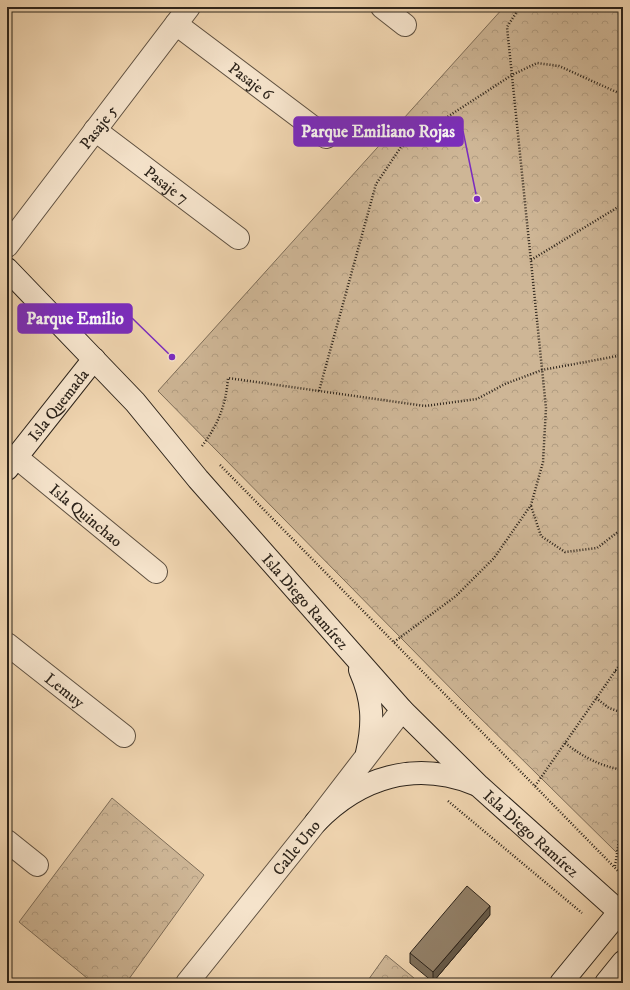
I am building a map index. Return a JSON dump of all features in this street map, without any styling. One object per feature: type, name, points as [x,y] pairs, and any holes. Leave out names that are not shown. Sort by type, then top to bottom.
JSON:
[{"type":"street","name":"Pasaje 5","points":[[7,246],[189,7]]},
{"type":"street","points":[[382,7],[405,25]]},
{"type":"street","name":"Pasaje 6","points":[[176,24],[326,137]]},
{"type":"street","name":"Pasaje 7","points":[[95,130],[238,238]]},
{"type":"street","name":"Isla Diego Ramírez","points":[[7,269],[135,402],[198,479],[402,710],[479,786],[622,911]]},
{"type":"street","name":"Isla Quemada","points":[[12,463],[94,359]]},
{"type":"street","name":"Isla Quinchao","points":[[12,463],[156,572]]},
{"type":"street","name":"Lemuy","points":[[7,644],[124,736]]},
{"type":"street","points":[[349,650],[365,682],[370,698],[372,714],[371,734],[367,753]]},
{"type":"street","name":"Calle Uno","points":[[187,983],[316,822],[367,753],[402,710]]},
{"type":"street","points":[[316,822],[341,799],[370,782],[391,776],[430,773],[458,778],[479,786]]},
{"type":"street","points":[[7,841],[37,865]]},
{"type":"street","points":[[561,983],[622,911]]},
{"type":"street","points":[[606,983],[623,962]]},
{"type":"path","points":[[394,642],[456,596],[494,558],[531,505],[543,462],[546,408],[507,27],[520,7]]},
{"type":"path","points":[[319,391],[376,184],[401,147],[512,75],[537,62],[559,66],[623,95]]},
{"type":"path","points":[[531,260],[623,204]]},
{"type":"path","points":[[202,446],[220,419],[226,397],[228,378],[426,406],[477,399],[505,384],[542,370],[623,355]]},
{"type":"path","points":[[196,441],[207,452]]},
{"type":"path","points":[[218,463],[623,876]]},
{"type":"path","points":[[531,505],[541,536],[564,552],[597,548],[623,528]]},
{"type":"path","points":[[535,786],[623,660]]},
{"type":"path","points":[[615,671],[623,672]]},
{"type":"path","points":[[596,698],[610,708],[623,713]]},
{"type":"path","points":[[565,744],[584,758],[608,767],[623,770]]},
{"type":"path","points":[[443,798],[587,918]]},
{"type":"path","points":[[614,867],[623,817]]},
{"type":"green space","points":[[504,7],[623,7],[623,843],[616,852],[465,703],[158,391]]},
{"type":"green space","points":[[112,798],[204,875],[126,983],[93,983],[19,922]]},
{"type":"green space","points":[[386,955],[420,983],[366,983]]},
{"type":"building","points":[[467,886],[490,906],[433,972],[410,953]]},
{"type":"place","name":"Parque Emiliano Rojas","points":[[477,199]]},
{"type":"place","name":"Parque Emilio","points":[[172,357]]}]
